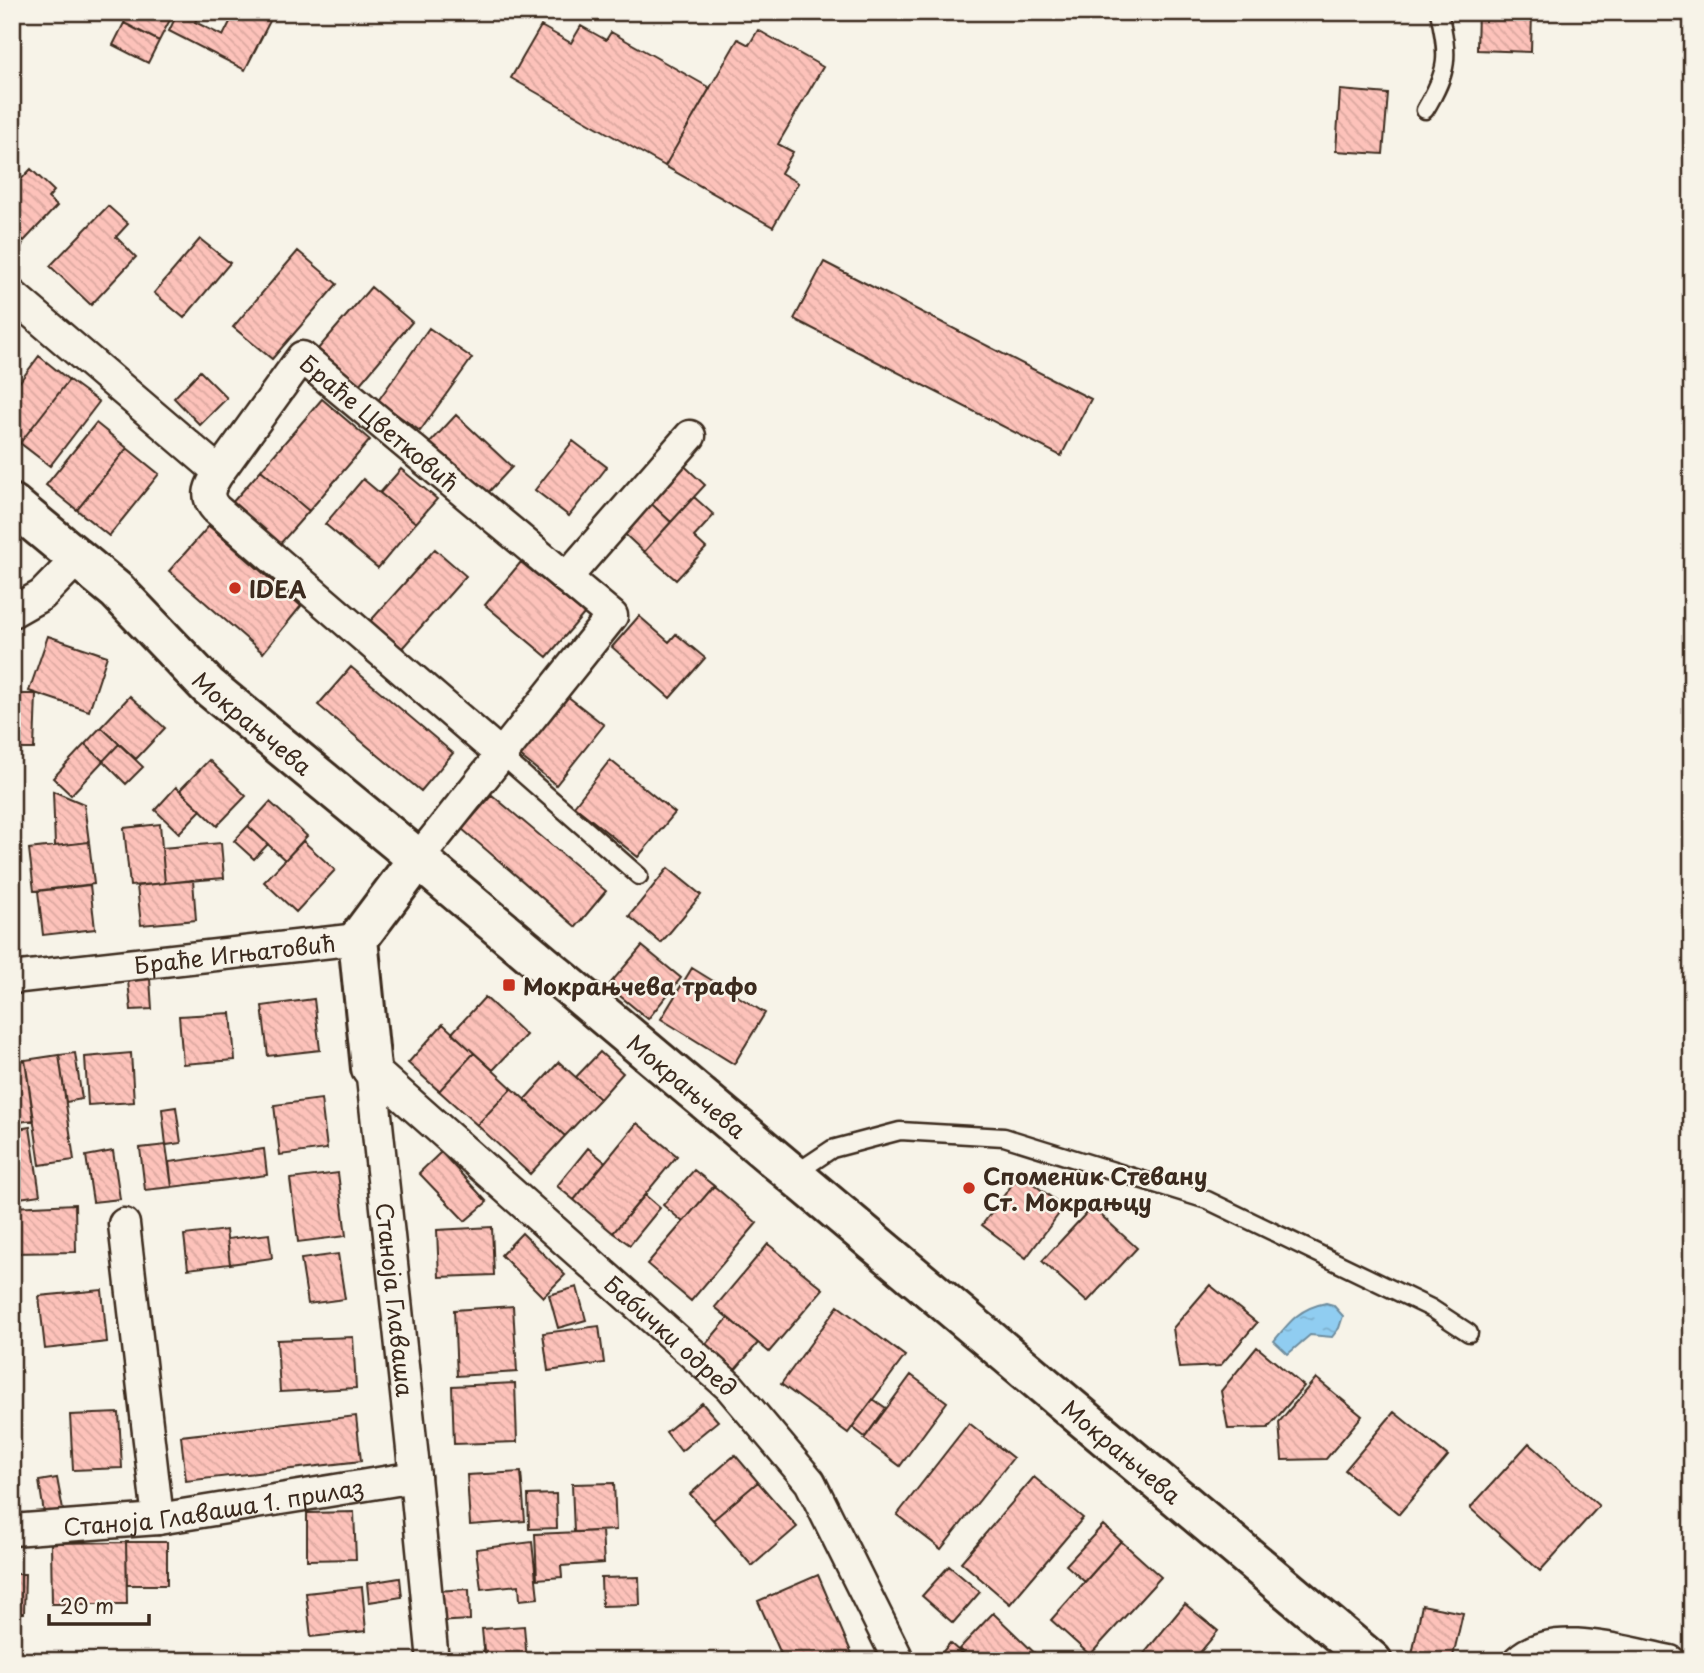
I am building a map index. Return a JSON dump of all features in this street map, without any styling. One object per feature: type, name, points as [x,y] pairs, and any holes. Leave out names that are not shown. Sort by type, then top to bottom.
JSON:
[{"type":"street","points":[[12,295],[219,472]]},
{"type":"street","name":"Браће Цветковић","points":[[500,754],[216,509],[210,502],[208,492],[219,472],[302,357],[566,578]]},
{"type":"street","points":[[418,859],[612,616],[566,578],[690,436]]},
{"type":"street","name":"Мокрањчева","points":[[12,503],[117,591],[208,686],[418,859],[1372,1661]]},
{"type":"street","points":[[12,612],[42,595],[77,559]]},
{"type":"street","name":"Браће Игњатовић","points":[[12,978],[358,939],[418,859]]},
{"type":"street","name":"Станоја Главаша","points":[[358,939],[433,1661]]},
{"type":"street","name":"Бабички одред","points":[[371,1068],[730,1387],[810,1482],[899,1661]]},
{"type":"street","points":[[124,1224],[158,1519]]},
{"type":"street","name":"Станоја Главаша 1. прилаз","points":[[12,1530],[158,1519],[415,1477]]},
{"type":"street","points":[[1518,1661],[1541,1647],[1560,1644],[1670,1661]]},
{"type":"lane","points":[[1425,110],[1445,72],[1446,44],[1438,12]]},
{"type":"lane","points":[[500,754],[639,876]]},
{"type":"lane","points":[[793,1175],[832,1149],[900,1131],[1004,1137],[1207,1200],[1431,1308],[1469,1334]]},
{"type":"water","points":[[1326,1303],[1333,1305],[1343,1316],[1332,1337],[1310,1335],[1288,1354],[1274,1341],[1296,1316],[1309,1308]]},
{"type":"building","points":[[129,12],[174,12],[159,41],[124,23]]},
{"type":"building","points":[[178,12],[200,12],[195,22],[223,36],[235,12],[254,12],[270,21],[245,70],[169,31]]},
{"type":"building","points":[[1478,12],[1532,12],[1531,52],[1477,50]]},
{"type":"building","points":[[124,23],[159,41],[148,63],[113,45]]},
{"type":"building","points":[[541,26],[571,43],[581,26],[606,40],[611,32],[710,88],[665,166],[511,78]]},
{"type":"building","points":[[758,30],[823,67],[778,144],[793,152],[781,173],[798,183],[773,227],[665,166],[738,39],[749,45]]},
{"type":"building","points":[[1340,90],[1388,94],[1383,154],[1336,151]]},
{"type":"building","points":[[31,169],[54,191],[48,198],[57,206],[24,241],[12,230],[12,184],[15,186]]},
{"type":"building","points":[[108,206],[128,224],[116,237],[136,257],[91,305],[50,266]]},
{"type":"building","points":[[12,237],[23,244],[12,259]]},
{"type":"building","points":[[200,239],[230,263],[184,318],[154,293]]},
{"type":"building","points":[[298,251],[337,284],[272,359],[233,327]]},
{"type":"building","points":[[824,262],[1091,399],[1061,456],[794,319]]},
{"type":"building","points":[[371,287],[412,322],[359,385],[318,349]]},
{"type":"building","points":[[429,328],[472,358],[420,431],[378,401]]},
{"type":"building","points":[[39,356],[69,380],[20,443],[12,438],[12,392]]},
{"type":"building","points":[[200,371],[227,398],[200,425],[174,398]]},
{"type":"building","points":[[69,380],[99,402],[50,466],[20,443]]},
{"type":"building","points":[[322,399],[370,440],[309,511],[261,470]]},
{"type":"building","points":[[456,415],[512,467],[484,497],[428,445]]},
{"type":"building","points":[[96,423],[127,448],[77,510],[46,485]]},
{"type":"building","points":[[573,441],[607,467],[569,516],[535,490]]},
{"type":"building","points":[[127,448],[159,474],[109,536],[77,510]]},
{"type":"building","points":[[676,458],[705,485],[671,522],[642,495]]},
{"type":"building","points":[[401,469],[437,499],[416,523],[380,493]]},
{"type":"building","points":[[261,470],[309,511],[279,545],[231,504]]},
{"type":"building","points":[[363,479],[416,523],[378,568],[325,524]]},
{"type":"building","points":[[642,495],[671,522],[644,552],[615,525]]},
{"type":"building","points":[[694,497],[714,515],[694,537],[706,548],[676,580],[644,552]]},
{"type":"building","name":"IDEA","points":[[209,526],[301,606],[263,653],[169,571]]},
{"type":"building","points":[[435,549],[466,576],[396,655],[365,627]]},
{"type":"building","points":[[521,562],[584,614],[547,657],[485,605]]},
{"type":"building","points":[[639,616],[669,642],[676,634],[705,658],[670,698],[612,647]]},
{"type":"building","points":[[48,636],[107,656],[89,711],[29,691]]},
{"type":"building","points":[[351,667],[453,753],[421,791],[318,705]]},
{"type":"building","points":[[562,692],[604,725],[556,785],[514,751]]},
{"type":"building","points":[[12,694],[36,694],[34,749],[12,749]]},
{"type":"building","points":[[130,696],[165,728],[136,759],[101,727]]},
{"type":"building","points":[[101,727],[119,744],[103,761],[85,744]]},
{"type":"building","points":[[85,744],[103,761],[71,795],[53,778]]},
{"type":"building","points":[[119,744],[143,767],[126,784],[103,761]]},
{"type":"building","points":[[209,760],[246,796],[217,826],[180,790]]},
{"type":"building","points":[[610,760],[675,813],[638,857],[574,806]]},
{"type":"building","points":[[176,787],[201,810],[179,833],[155,810]]},
{"type":"building","points":[[53,791],[84,804],[89,842],[55,846]]},
{"type":"building","points":[[492,795],[606,891],[576,927],[462,829]]},
{"type":"building","points":[[270,802],[307,836],[285,860],[248,826]]},
{"type":"building","points":[[160,824],[165,883],[130,886],[124,828]]},
{"type":"building","points":[[248,826],[268,844],[254,859],[234,841]]},
{"type":"building","points":[[303,841],[335,870],[296,912],[264,882]]},
{"type":"building","points":[[12,842],[19,893],[12,893]]},
{"type":"building","points":[[89,842],[94,884],[34,891],[29,849]]},
{"type":"building","points":[[221,843],[224,878],[165,883],[162,848]]},
{"type":"building","points":[[668,868],[701,895],[661,943],[629,916]]},
{"type":"building","points":[[193,880],[196,920],[141,925],[137,886]]},
{"type":"building","points":[[90,885],[95,929],[43,935],[38,891]]},
{"type":"building","points":[[642,946],[681,978],[648,1019],[608,986]]},
{"type":"building","points":[[692,968],[765,1013],[734,1064],[661,1019]]},
{"type":"building","points":[[150,979],[152,1009],[131,1010],[128,981]]},
{"type":"building","points":[[485,997],[526,1035],[493,1070],[452,1033]]},
{"type":"building","points":[[314,999],[320,1050],[268,1056],[262,1006]]},
{"type":"building","points":[[231,1013],[235,1060],[183,1064],[179,1016]]},
{"type":"building","points":[[443,1024],[474,1053],[439,1091],[408,1063]]},
{"type":"building","points":[[600,1052],[623,1073],[600,1099],[576,1077]]},
{"type":"building","points":[[75,1053],[82,1099],[66,1102],[59,1055]]},
{"type":"building","points":[[131,1053],[134,1102],[88,1105],[85,1057]]},
{"type":"building","points":[[474,1053],[512,1088],[477,1125],[439,1091]]},
{"type":"building","points":[[59,1055],[74,1160],[40,1165],[25,1060]]},
{"type":"building","points":[[25,1060],[34,1120],[12,1123],[12,1062]]},
{"type":"building","points":[[559,1062],[600,1099],[565,1136],[525,1099]]},
{"type":"building","points":[[512,1088],[565,1136],[530,1174],[477,1125]]},
{"type":"building","points":[[321,1099],[327,1149],[280,1155],[274,1105]]},
{"type":"building","points":[[176,1107],[181,1143],[166,1145],[162,1109]]},
{"type":"building","points":[[637,1123],[677,1156],[613,1233],[574,1200]]},
{"type":"building","points":[[30,1127],[40,1195],[12,1199],[12,1130]]},
{"type":"building","points":[[166,1145],[172,1187],[145,1190],[140,1148]]},
{"type":"building","points":[[588,1148],[605,1162],[574,1200],[557,1186]]},
{"type":"building","points":[[264,1149],[267,1175],[172,1187],[169,1162]]},
{"type":"building","points":[[113,1151],[120,1199],[93,1202],[86,1156]]},
{"type":"building","points":[[441,1152],[487,1202],[465,1221],[419,1173]]},
{"type":"building","points":[[694,1170],[714,1186],[683,1222],[663,1205]]},
{"type":"building","points":[[338,1173],[346,1236],[298,1242],[290,1179]]},
{"type":"building","points":[[1020,1174],[1064,1207],[1026,1258],[982,1225]]},
{"type":"building","points":[[714,1186],[757,1223],[691,1301],[647,1264]]},
{"type":"building","points":[[645,1195],[660,1208],[630,1245],[613,1233]]},
{"type":"building","points":[[75,1204],[76,1252],[12,1253],[12,1207]]},
{"type":"building","points":[[1092,1207],[1137,1248],[1087,1302],[1042,1261]]},
{"type":"building","points":[[492,1227],[494,1275],[439,1277],[437,1230]]},
{"type":"building","points":[[226,1230],[230,1264],[188,1269],[184,1235]]},
{"type":"building","points":[[522,1233],[565,1275],[543,1297],[501,1255]]},
{"type":"building","points":[[269,1234],[272,1258],[230,1264],[227,1239]]},
{"type":"building","points":[[768,1244],[823,1289],[769,1352],[715,1307]]},
{"type":"building","points":[[338,1254],[345,1299],[308,1304],[301,1259]]},
{"type":"building","points":[[1210,1285],[1257,1323],[1220,1366],[1179,1368],[1173,1328]]},
{"type":"building","points":[[577,1287],[586,1320],[558,1328],[549,1295]]},
{"type":"building","points":[[102,1290],[107,1342],[45,1349],[39,1296]]},
{"type":"building","points":[[513,1306],[517,1372],[457,1376],[454,1310]]},
{"type":"building","points":[[838,1306],[905,1356],[848,1433],[781,1384]]},
{"type":"building","points":[[728,1318],[758,1343],[735,1370],[705,1345]]},
{"type":"building","points":[[599,1326],[604,1363],[548,1371],[543,1333]]},
{"type":"building","points":[[353,1337],[356,1388],[280,1392],[277,1340]]},
{"type":"building","points":[[1257,1347],[1304,1386],[1268,1428],[1228,1429],[1221,1391]]},
{"type":"building","points":[[911,1375],[947,1402],[900,1466],[864,1439]]},
{"type":"building","points":[[1316,1378],[1362,1416],[1326,1459],[1282,1460],[1279,1422]]},
{"type":"building","points":[[515,1383],[517,1442],[454,1444],[452,1386]]},
{"type":"building","points":[[873,1399],[886,1408],[865,1437],[852,1427]]},
{"type":"building","points":[[702,1403],[718,1421],[681,1451],[666,1432]]},
{"type":"building","points":[[1394,1412],[1448,1456],[1399,1514],[1345,1470]]},
{"type":"building","points":[[119,1413],[122,1468],[73,1470],[70,1415]]},
{"type":"building","points":[[356,1416],[361,1461],[186,1481],[181,1436]]},
{"type":"building","points":[[969,1423],[1013,1458],[941,1549],[897,1515]]},
{"type":"building","points":[[1529,1443],[1599,1506],[1540,1571],[1470,1508]]},
{"type":"building","points":[[735,1455],[758,1482],[713,1520],[690,1494]]},
{"type":"building","points":[[521,1472],[525,1521],[470,1525],[467,1475]]},
{"type":"building","points":[[1034,1477],[1083,1518],[1010,1604],[961,1562]]},
{"type":"building","points":[[57,1478],[63,1510],[44,1513],[39,1481]]},
{"type":"building","points":[[758,1482],[797,1527],[752,1566],[713,1520]]},
{"type":"building","points":[[614,1483],[616,1530],[574,1532],[572,1484]]},
{"type":"building","points":[[556,1494],[557,1528],[529,1529],[528,1495]]},
{"type":"building","points":[[354,1512],[356,1559],[307,1560],[307,1513]]},
{"type":"building","points":[[1103,1525],[1121,1541],[1085,1582],[1066,1565]]},
{"type":"building","points":[[602,1531],[604,1563],[561,1566],[562,1577],[537,1579],[535,1534]]},
{"type":"building","points":[[1121,1541],[1161,1577],[1090,1655],[1051,1620]]},
{"type":"building","points":[[126,1542],[167,1542],[167,1585],[127,1585]]},
{"type":"building","points":[[126,1542],[127,1604],[52,1604],[51,1543]]},
{"type":"building","points":[[532,1542],[538,1598],[520,1600],[519,1585],[481,1589],[476,1549]]},
{"type":"building","points":[[949,1566],[980,1592],[953,1623],[922,1596]]},
{"type":"building","points":[[12,1574],[25,1574],[24,1613],[12,1613]]},
{"type":"building","points":[[818,1575],[855,1661],[784,1661],[758,1601]]},
{"type":"building","points":[[639,1577],[640,1605],[602,1606],[601,1578]]},
{"type":"building","points":[[400,1578],[402,1597],[369,1602],[367,1583]]},
{"type":"building","points":[[362,1587],[366,1631],[311,1637],[306,1593]]},
{"type":"building","points":[[469,1589],[470,1620],[436,1622],[435,1591]]},
{"type":"building","points":[[1185,1604],[1218,1631],[1193,1661],[1138,1661]]},
{"type":"building","points":[[1422,1605],[1463,1613],[1452,1661],[1412,1655]]},
{"type":"building","points":[[993,1613],[1043,1661],[971,1661],[959,1649]]},
{"type":"building","points":[[524,1626],[527,1661],[485,1661],[482,1629]]},
{"type":"building","points":[[950,1643],[970,1661],[935,1661]]},
{"type":"place","name":"IDEA","points":[[235,588]]},
{"type":"place","name":"Мокрањчева трафо","points":[[509,985]]},
{"type":"place","name":"Споменик Стевану Ст. Мокрањцу","points":[[969,1188]]}]
